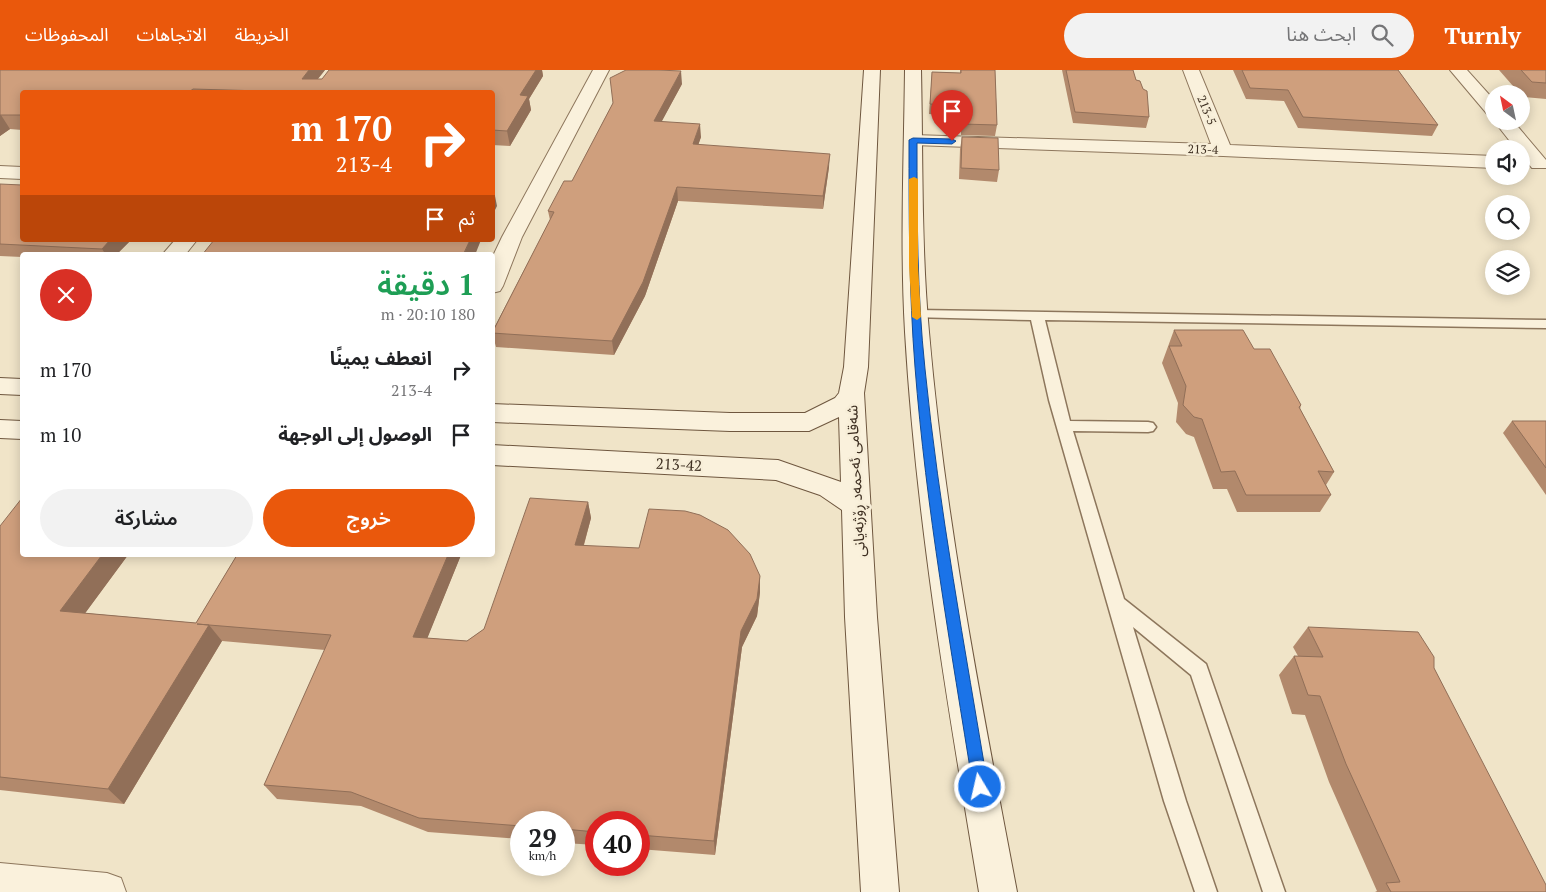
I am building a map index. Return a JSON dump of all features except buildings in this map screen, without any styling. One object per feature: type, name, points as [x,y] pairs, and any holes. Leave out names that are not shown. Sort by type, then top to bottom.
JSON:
[{"type":"street","points":[[495,279],[512,237],[601,70]]},
{"type":"street","name":"شەقامی ئەحمەد ڕۆژبەیانی","points":[[872,70],[856,367],[851,393],[861,616],[880,892]]},
{"type":"street","points":[[913,70],[913,265],[920,368],[938,521],[998,892]]},
{"type":"street","name":"213-5","points":[[1191,70],[1223,150]]},
{"type":"street","points":[[1458,70],[1485,101]]},
{"type":"street","points":[[1509,130],[1535,164]]},
{"type":"street","name":"213-4","points":[[913,140],[1223,150],[1485,162]]},
{"type":"street","points":[[0,172],[20,173]]},
{"type":"street","points":[[176,252],[184,242]]},
{"type":"street","points":[[0,386],[20,387]]},
{"type":"street","points":[[495,413],[730,422],[809,422],[844,404],[851,393]]},
{"type":"street","points":[[0,428],[20,430]]},
{"type":"street","name":"213-42","points":[[495,455],[778,470],[830,488],[857,506]]},
{"type":"street","points":[[19,887],[107,892]]},
{"type":"lane","points":[[916,314],[1546,324]]},
{"type":"lane","points":[[1038,316],[1064,426],[1176,801],[1206,892]]},
{"type":"lane","points":[[1064,426],[1148,427]]},
{"type":"lane","points":[[1116,603],[1199,670],[1274,892]]},
{"type":"slow traffic","points":[[914,179],[913,265],[917,317]]},
{"type":"route","points":[[952,141],[913,140],[913,265],[920,368],[938,521],[980,787]]}]
